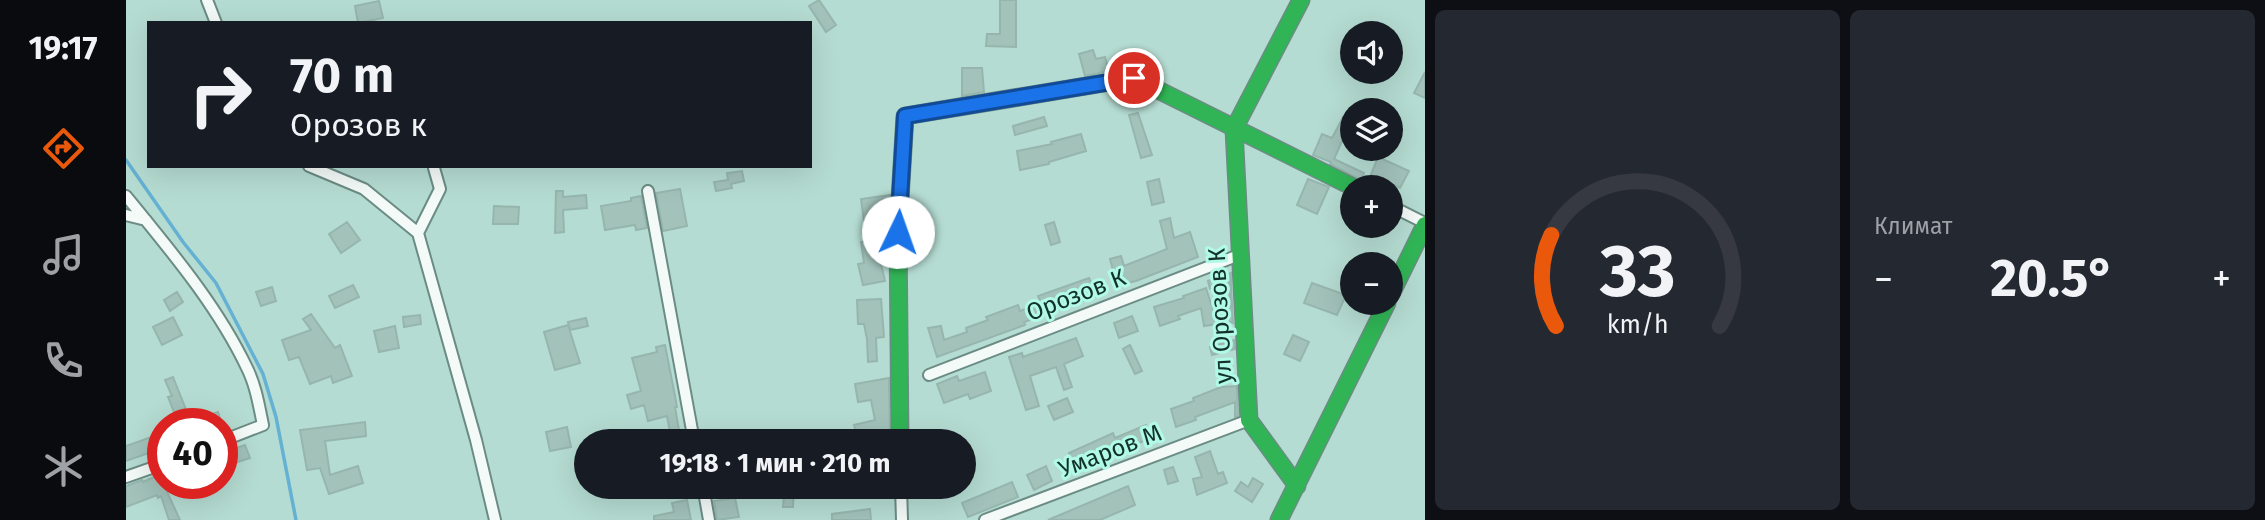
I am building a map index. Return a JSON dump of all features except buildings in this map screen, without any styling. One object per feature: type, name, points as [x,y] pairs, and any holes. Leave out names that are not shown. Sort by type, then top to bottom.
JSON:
[{"type":"main road","name":"ул Орозов К","points":[[1249,420],[1234,129],[1301,0]]},
{"type":"main road","points":[[900,429],[898,232],[905,116],[1134,78],[1340,181]]},
{"type":"main road","points":[[1403,269],[1425,224]]},
{"type":"main road","points":[[1279,520],[1381,315]]},
{"type":"main road","points":[[1249,420],[1297,486]]},
{"type":"street","points":[[207,0],[215,21]]},
{"type":"street","points":[[315,168],[364,189],[418,233],[476,440],[495,520]]},
{"type":"street","points":[[418,233],[440,189],[433,168]]},
{"type":"street","points":[[648,191],[692,429]]},
{"type":"street","points":[[126,196],[218,317],[247,369],[255,389],[263,425],[238,435]]},
{"type":"street","points":[[1403,212],[1425,224]]},
{"type":"street","points":[[126,215],[146,220]]},
{"type":"street","name":"Орозов К","points":[[929,374],[1239,255]]},
{"type":"street","name":"Умаров М","points":[[985,520],[1249,420]]},
{"type":"street","points":[[126,477],[147,470]]},
{"type":"street","points":[[705,499],[709,520]]},
{"type":"street","points":[[901,499],[902,520]]},
{"type":"waterway","points":[[126,160],[183,242],[216,283],[263,374],[276,417],[296,520]]},
{"type":"traffic: fast","points":[[1297,486],[1249,420],[1234,129],[1301,0]]},
{"type":"traffic: fast","points":[[900,429],[898,232],[905,116],[1134,78],[1340,181]]},
{"type":"traffic: fast","points":[[1403,270],[1425,225]]},
{"type":"traffic: fast","points":[[1279,520],[1381,315]]},
{"type":"route","points":[[898,232],[905,116],[1134,78]]}]
